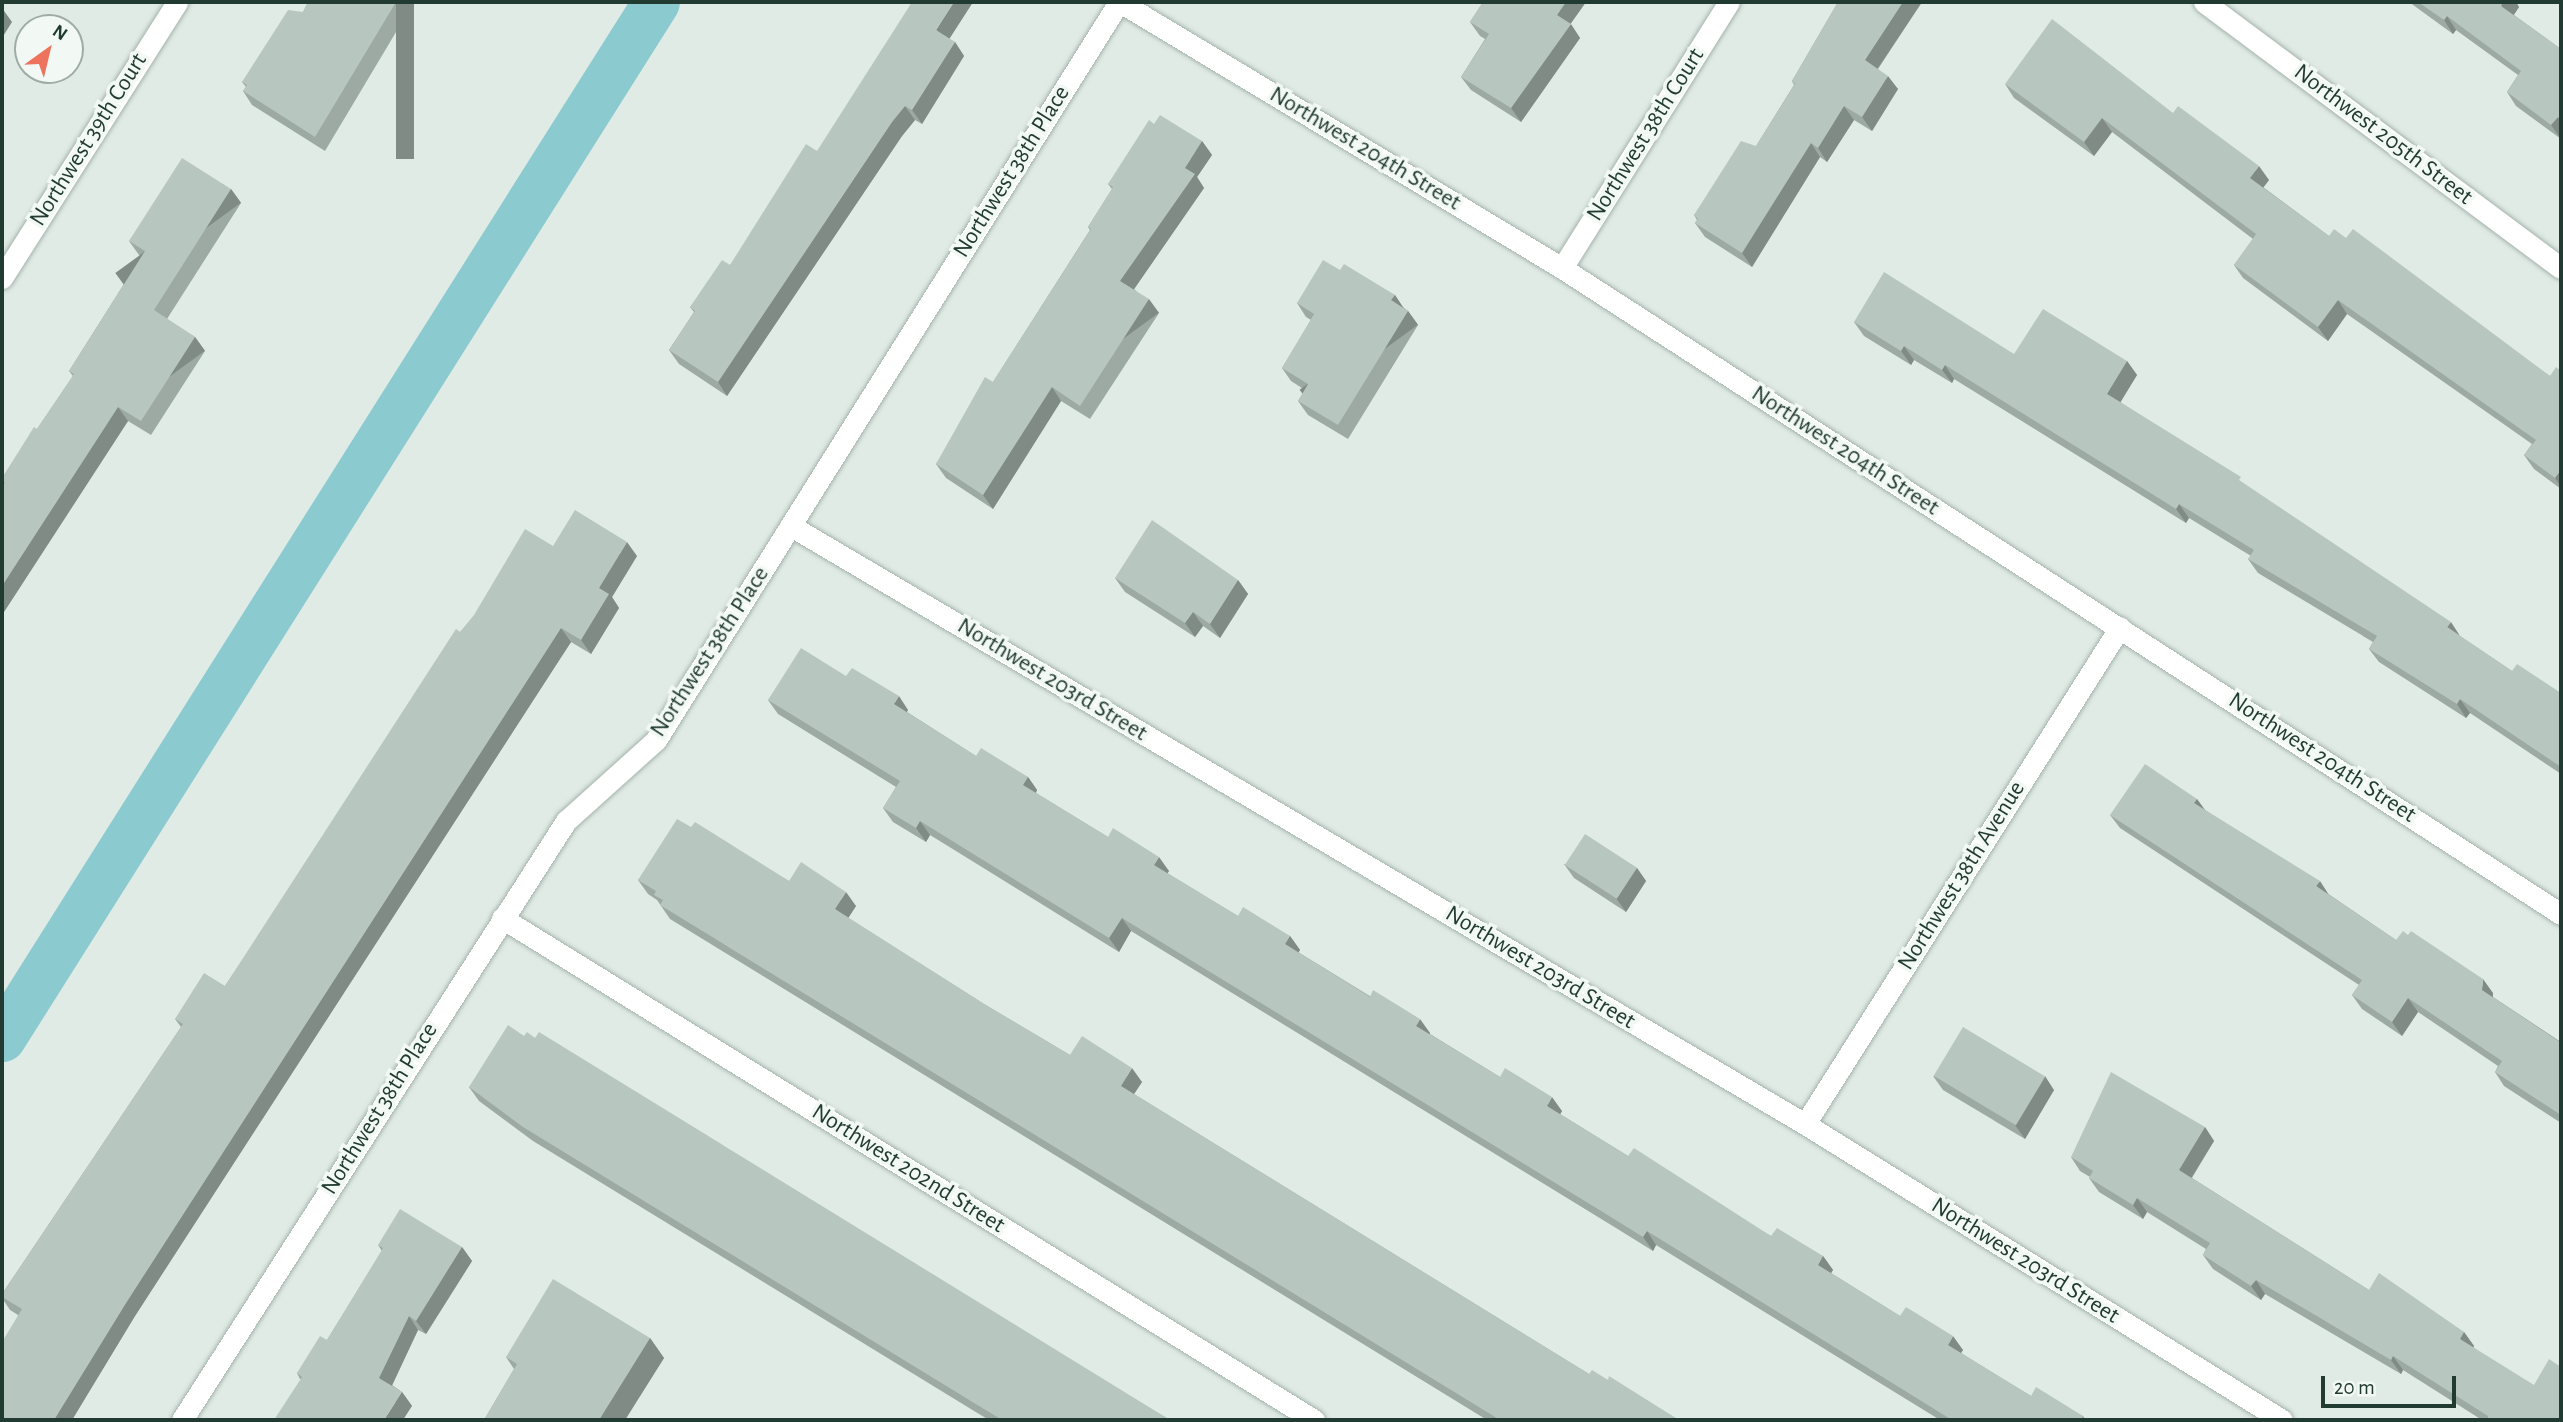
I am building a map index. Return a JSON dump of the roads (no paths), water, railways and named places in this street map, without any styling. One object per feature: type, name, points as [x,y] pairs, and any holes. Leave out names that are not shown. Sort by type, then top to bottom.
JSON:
[{"type":"street","name":"Northwest 39th Court","points":[[2,278],[177,2]]},
{"type":"street","name":"Northwest 204th Street","points":[[1119,2],[1562,268],[2561,914]]},
{"type":"street","name":"Northwest 38th Place","points":[[182,1420],[566,821],[656,740],[1119,2]]},
{"type":"street","name":"Northwest 38th Court","points":[[1562,268],[1729,2]]},
{"type":"street","name":"Northwest 205th Street","points":[[2204,2],[2561,268]]},
{"type":"street","name":"Northwest 203rd Street","points":[[791,526],[1805,1124],[2283,1420]]},
{"type":"street","name":"Northwest 38th Avenue","points":[[1805,1124],[2120,627]]},
{"type":"street","name":"Northwest 202nd Street","points":[[502,918],[1314,1420]]},
{"type":"waterway","points":[[2,1038],[656,2]]}]
